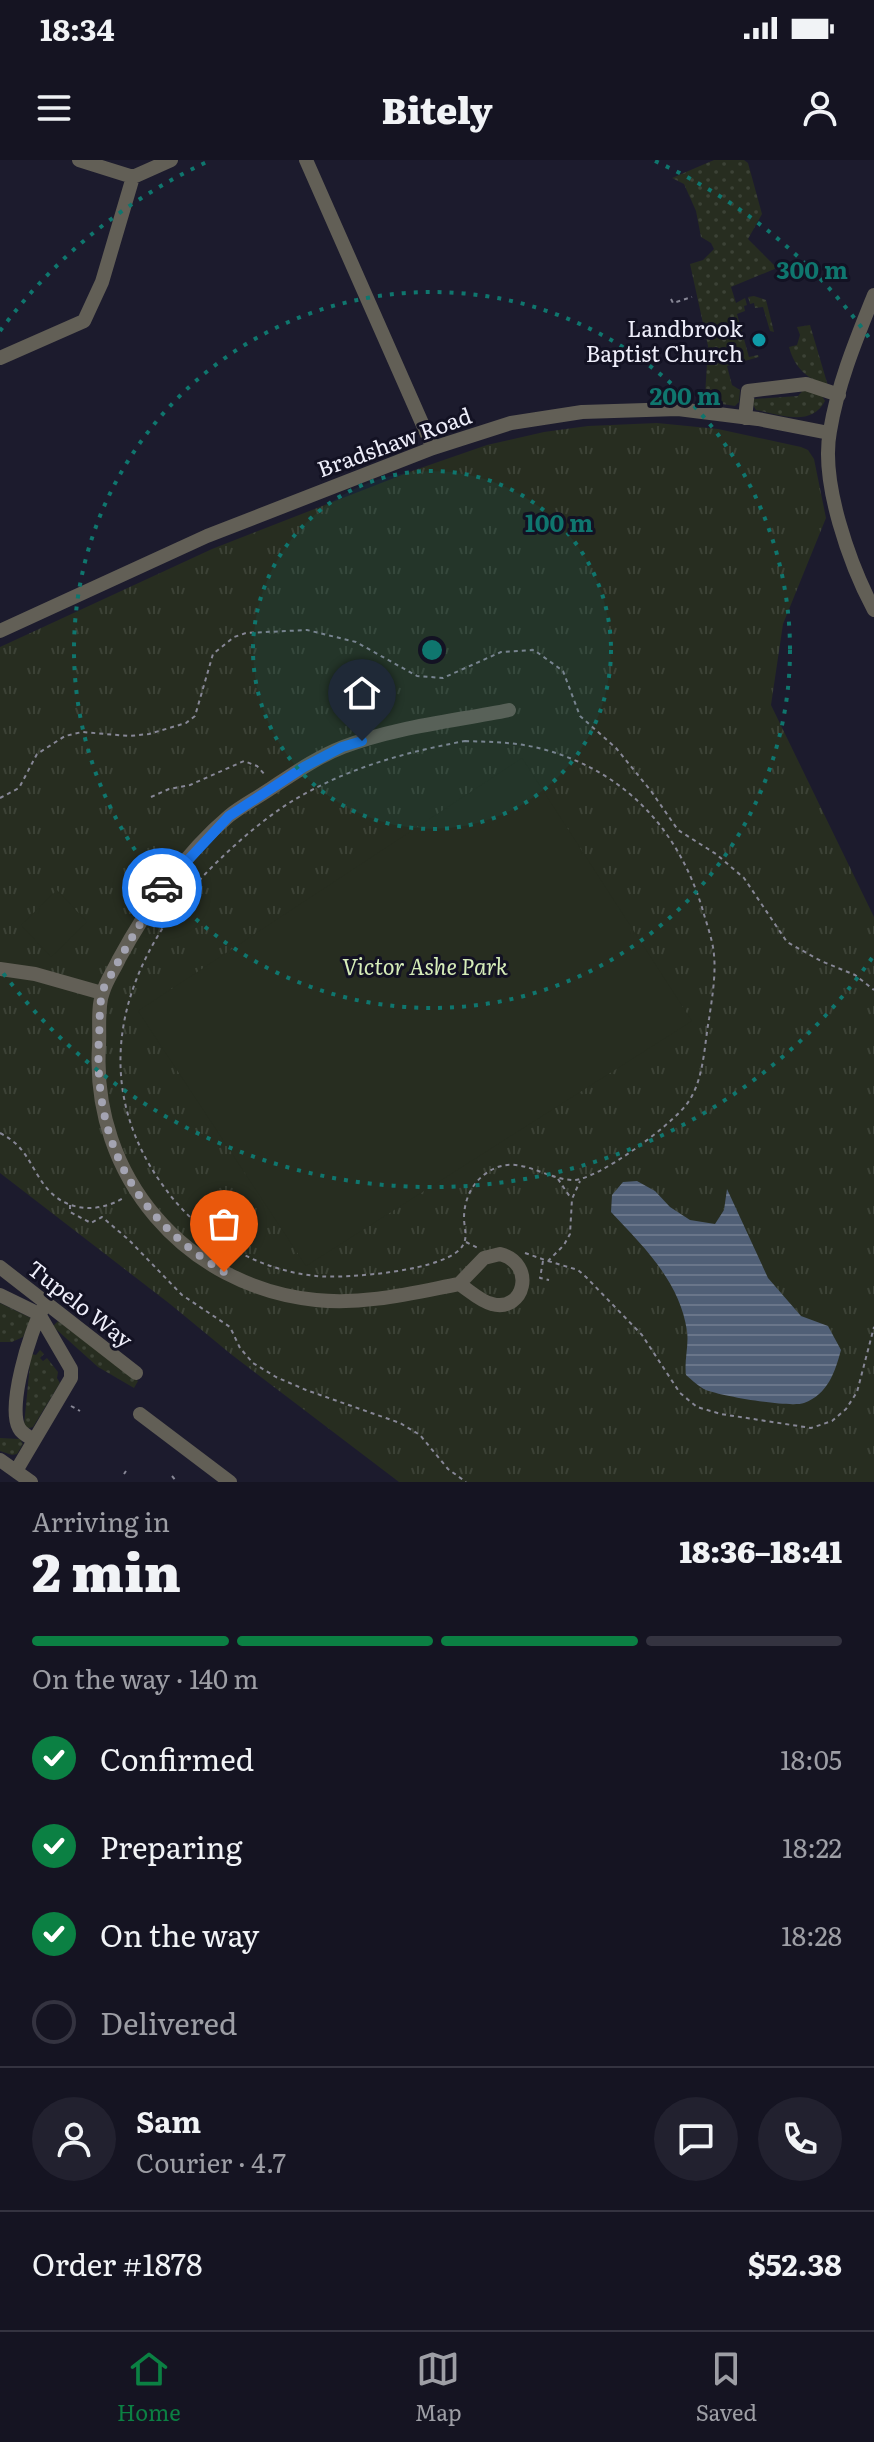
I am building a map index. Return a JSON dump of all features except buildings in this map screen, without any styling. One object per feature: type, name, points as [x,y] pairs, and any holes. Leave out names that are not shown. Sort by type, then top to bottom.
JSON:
[{"type":"street","points":[[79,160],[133,177],[171,160]]},
{"type":"street","points":[[306,160],[433,448]]},
{"type":"street","points":[[0,358],[84,321],[102,282],[133,177]]},
{"type":"street","points":[[874,295],[854,340],[829,433],[829,460],[842,530],[853,565],[874,610]]},
{"type":"street","points":[[745,418],[748,391],[806,384],[839,395]]},
{"type":"street","name":"Bradshaw Road","points":[[0,631],[207,536],[433,448],[511,423],[582,412],[678,409],[829,433]]},
{"type":"street","points":[[459,1284],[363,1301],[315,1300],[270,1291],[224,1272],[201,1258],[165,1228],[135,1190],[110,1139],[97,1067],[102,993],[128,943],[167,881],[229,816],[304,767],[342,747],[382,735],[509,710]]},
{"type":"street","points":[[0,969],[35,974],[102,993]]},
{"type":"street","name":"Tupelo Way","points":[[0,1267],[42,1309],[136,1373]]},
{"type":"street","points":[[0,1295],[42,1309],[71,1369],[71,1378],[16,1471]]},
{"type":"street","points":[[34,1440],[20,1431],[17,1407],[25,1354],[42,1309]]},
{"type":"street","points":[[140,1414],[230,1482]]},
{"type":"street","points":[[0,1460],[31,1482]]},
{"type":"path","points":[[671,299],[673,303],[692,297]]},
{"type":"path","points":[[0,798],[19,788],[37,754],[65,736],[82,732],[129,736],[163,731],[186,723],[195,716],[213,654],[225,643],[246,633],[307,630],[356,642],[417,676],[443,678],[501,652],[534,650],[563,671],[580,716],[616,748],[678,830],[716,854],[744,878],[787,942],[855,975],[874,990]]},
{"type":"path","points":[[465,741],[514,742],[576,760],[618,785],[660,823],[681,854],[695,885],[714,954],[711,1004],[698,1083],[684,1107],[661,1130],[581,1180],[557,1179],[521,1165],[502,1165],[487,1172],[470,1191],[465,1204],[466,1242],[461,1250],[442,1259],[363,1276],[313,1276],[281,1270],[217,1240],[183,1212],[155,1176],[138,1146],[126,1104],[121,1080],[121,1041],[135,978],[154,939],[176,907],[206,873],[254,827],[308,792],[382,761],[465,741]]},
{"type":"path","points":[[151,797],[204,780],[244,761],[257,766],[274,787]]},
{"type":"path","points":[[0,1133],[18,1143],[45,1186],[80,1209],[98,1209],[120,1200],[155,1176]]},
{"type":"path","points":[[557,1179],[572,1199]]},
{"type":"path","points":[[549,1280],[540,1278],[546,1260],[564,1245],[570,1234],[572,1199],[581,1180]]},
{"type":"path","points":[[70,1205],[70,1212],[91,1223],[102,1217],[182,1295],[230,1327],[240,1348],[253,1363],[306,1390],[400,1423],[420,1435],[448,1469],[466,1482]]},
{"type":"path","points":[[466,1242],[479,1249]]},
{"type":"path","points":[[524,1252],[578,1270],[642,1335],[680,1393],[697,1407],[721,1414],[811,1428],[832,1421],[846,1409],[857,1392],[874,1327]]},
{"type":"path","points":[[73,1407],[80,1411]]},
{"type":"path","points":[[172,1476],[177,1482]]},
{"type":"green space","points":[[714,160],[744,160],[748,163],[762,214],[748,239],[777,268],[731,287],[736,303],[745,298],[747,305],[744,306],[745,311],[737,314],[749,357],[759,357],[727,366],[732,385],[740,390],[739,402],[735,406],[709,402],[705,396],[708,346],[690,264],[703,260],[714,249],[701,237],[696,211],[684,184],[672,178]]},
{"type":"green space","points":[[748,297],[766,300],[774,332],[770,331],[763,307],[755,308],[754,303],[750,304]]},
{"type":"green space","points":[[810,325],[828,386],[803,372],[789,347],[797,345],[800,335],[797,327]]},
{"type":"green space","points":[[805,388],[822,396],[825,401],[819,409],[803,417],[756,410],[753,405],[754,399],[798,396]]},
{"type":"green space","name":"Victor Ashe Park","points":[[657,423],[718,429],[801,447],[808,450],[814,459],[826,518],[783,624],[771,705],[874,917],[874,1482],[399,1482],[0,1173],[0,647],[212,549],[487,445],[588,426]]},
{"type":"green space","points":[[522,758],[692,1021],[306,1266],[138,1011]]},
{"type":"green space","points":[[57,890],[87,922],[51,957],[21,925]]},
{"type":"green space","points":[[0,1303],[31,1318],[23,1337],[12,1342],[0,1342]]},
{"type":"green space","points":[[58,1321],[138,1381],[134,1388],[98,1367],[53,1326]]},
{"type":"green space","points":[[40,1350],[44,1354],[40,1358],[43,1361],[47,1358],[58,1372],[60,1383],[33,1427],[26,1429],[31,1354],[36,1355]]},
{"type":"green space","points":[[0,1438],[20,1439],[23,1444],[17,1454],[12,1455],[0,1451]]},
{"type":"water","points":[[637,1181],[655,1191],[670,1207],[690,1220],[715,1224],[724,1210],[727,1189],[768,1278],[801,1316],[828,1326],[841,1350],[833,1374],[819,1394],[796,1404],[755,1401],[706,1390],[686,1375],[687,1331],[677,1297],[659,1266],[611,1212],[612,1195],[623,1182]]},
{"type":"way so far","points":[[162,888],[102,993],[97,1067],[100,1095],[110,1139],[135,1190],[165,1228],[201,1258],[224,1272]]},
{"type":"place","name":"Landbrook Baptist Church","points":[[759,340]]},
{"type":"route","points":[[162,888],[229,816],[304,767],[342,747],[362,741]]}]
